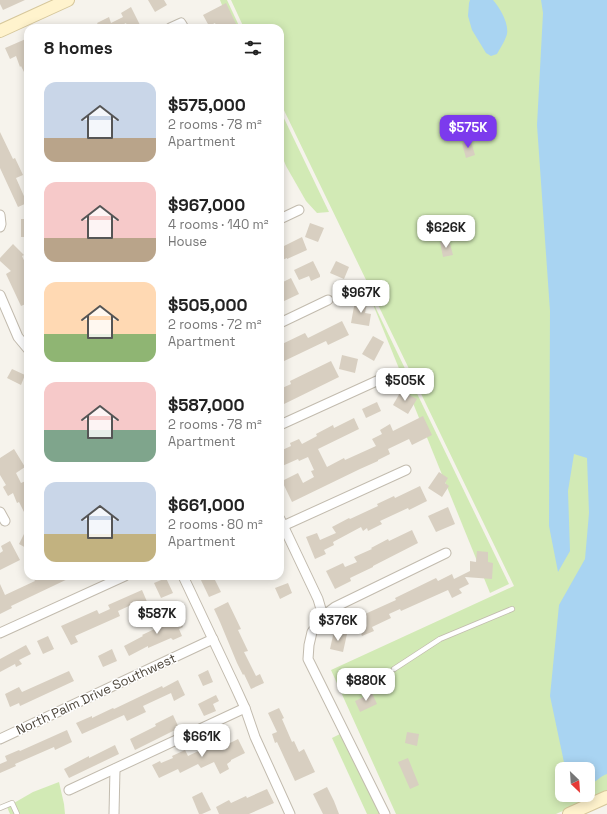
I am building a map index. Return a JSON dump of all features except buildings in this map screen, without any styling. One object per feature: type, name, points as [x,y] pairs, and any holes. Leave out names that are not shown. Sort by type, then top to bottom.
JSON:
[{"type":"street","points":[[0,31],[68,0]]},
{"type":"street","points":[[284,217],[299,210]]},
{"type":"street","points":[[0,215],[0,226]]},
{"type":"street","points":[[0,295],[18,338],[24,345]]},
{"type":"street","points":[[284,321],[328,300]]},
{"type":"street","points":[[284,424],[380,379]]},
{"type":"street","points":[[284,522],[406,470]]},
{"type":"street","points":[[0,512],[5,521]]},
{"type":"street","points":[[284,527],[318,599],[323,616]]},
{"type":"street","points":[[385,814],[308,659],[312,632],[323,616],[335,606],[446,553]]},
{"type":"street","points":[[0,633],[116,580]]},
{"type":"street","points":[[185,580],[245,708],[255,737],[287,813]]},
{"type":"street","name":"North Palm Drive Southwest","points":[[0,739],[213,639]]},
{"type":"street","points":[[69,790],[245,708]]},
{"type":"street","points":[[114,814],[115,768]]},
{"type":"street","points":[[569,814],[607,797]]},
{"type":"lane","points":[[394,669],[440,639],[512,609]]},
{"type":"lane","points":[[0,808],[12,803],[17,814]]},
{"type":"green space","points":[[220,0],[227,0],[238,24],[229,24]]},
{"type":"green space","points":[[231,0],[607,0],[607,791],[595,796],[595,762],[555,762],[555,802],[583,802],[556,814],[396,814],[331,670],[514,586],[284,110],[284,24],[242,24]]},
{"type":"green space","points":[[284,118],[329,212],[317,213],[306,201],[284,161]]},
{"type":"green space","points":[[368,292],[509,584],[490,593]]},
{"type":"green space","points":[[340,734],[380,814],[367,814],[332,738]]},
{"type":"green space","points":[[59,782],[65,814],[10,814],[7,807],[33,792]]},
{"type":"water","points":[[470,0],[493,0],[502,12],[506,23],[507,33],[497,54],[491,56],[486,53],[472,30],[468,16]]},
{"type":"water","points":[[541,0],[607,0],[607,774],[595,781],[595,762],[564,762],[550,696],[559,605],[585,559],[589,513],[587,458],[574,454],[568,491],[570,551],[558,572],[549,526],[550,311],[537,125],[543,13]]}]
